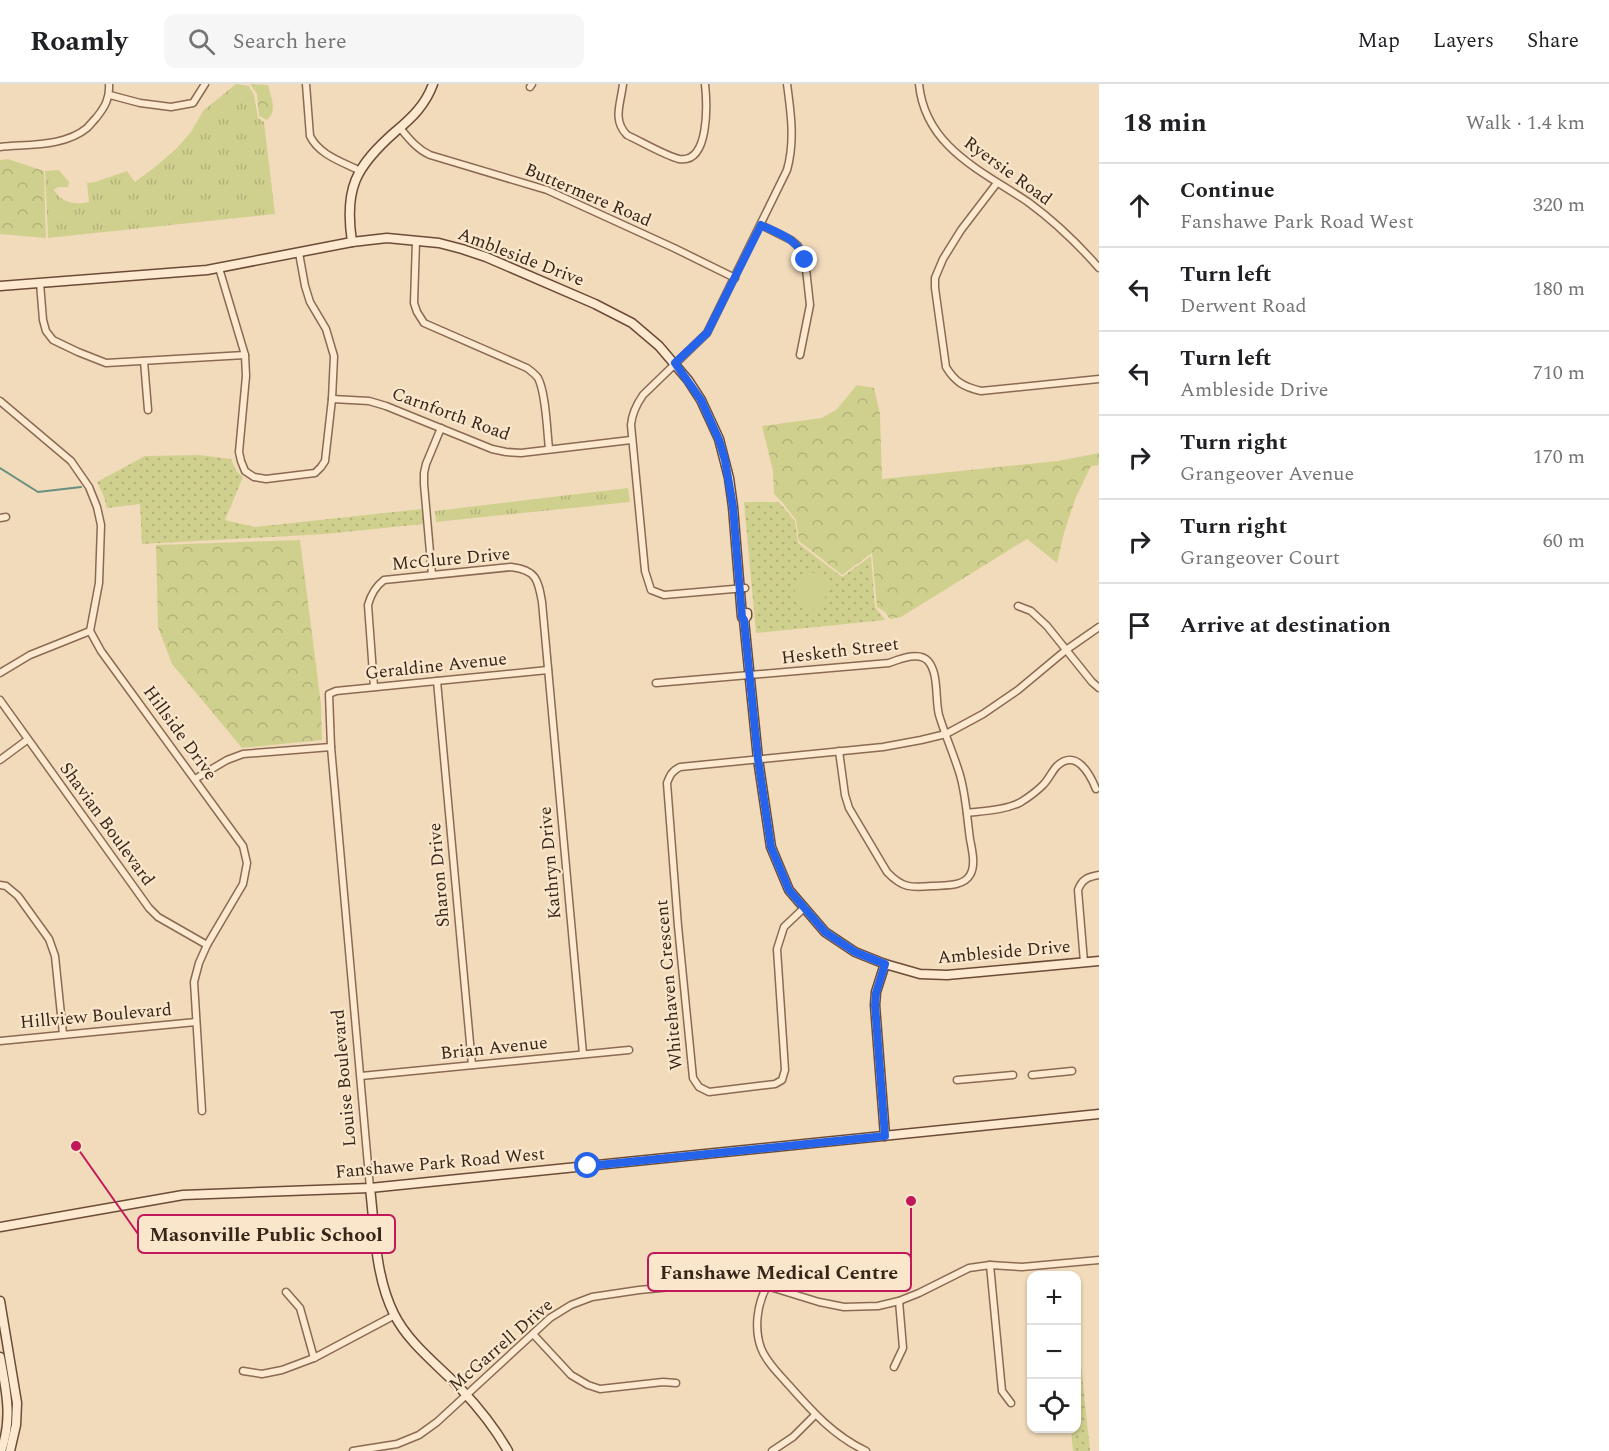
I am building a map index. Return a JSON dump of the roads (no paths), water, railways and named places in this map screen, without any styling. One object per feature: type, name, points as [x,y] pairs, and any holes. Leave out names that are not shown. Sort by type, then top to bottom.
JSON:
[{"type":"street","points":[[0,147],[57,142],[87,128],[104,109],[110,95],[110,84]]},
{"type":"street","points":[[110,95],[140,103],[171,107],[193,103],[206,84]]},
{"type":"street","points":[[306,84],[310,136],[314,144],[324,153],[360,171]]},
{"type":"street","points":[[352,242],[349,206],[354,183],[360,171],[368,158],[421,106],[433,84]]},
{"type":"street","points":[[623,84],[618,118],[622,130],[627,135],[672,157],[685,159],[692,157],[700,147],[704,133],[707,105],[705,84]]},
{"type":"street","points":[[742,588],[664,595],[651,590],[645,571],[631,440],[632,414],[643,395],[707,333],[787,170],[791,158],[792,124],[788,84]]},
{"type":"street","name":"Ryersie Road","points":[[919,84],[928,119],[936,132],[957,155],[1028,203],[1063,231],[1099,268]]},
{"type":"street","name":"Buttermere Road","points":[[400,128],[413,144],[430,155],[547,190],[735,278]]},
{"type":"street","points":[[997,183],[955,240],[936,278],[935,288],[946,367],[960,384],[981,391],[1099,379]]},
{"type":"street","points":[[761,225],[791,240],[798,246],[805,260],[810,305],[800,355]]},
{"type":"street","name":"Ambleside Drive","points":[[0,286],[207,270],[352,242],[387,238],[439,243],[486,257],[595,304],[632,323],[675,363],[701,400],[719,440],[729,478],[733,507],[736,509],[739,561],[747,616],[743,618],[758,759],[771,847],[789,890],[825,932],[855,952],[920,974],[941,975],[1099,961]]},
{"type":"street","points":[[416,241],[414,303],[417,312],[424,323],[527,368],[536,375],[543,394],[549,450]]},
{"type":"street","points":[[219,268],[245,355],[246,376],[239,452],[245,471],[254,477],[266,479],[315,473],[325,461],[334,356],[326,329],[310,302],[299,253]]},
{"type":"street","points":[[40,283],[46,331],[53,340],[106,363],[245,355]]},
{"type":"street","points":[[144,361],[148,410]]},
{"type":"street","name":"Carnforth Road","points":[[332,399],[369,401],[386,406],[492,449],[506,452],[521,453],[631,440]]},
{"type":"street","points":[[0,401],[71,461],[89,487],[97,507],[100,525],[99,583],[90,631],[30,655],[0,674]]},
{"type":"street","points":[[432,575],[424,473],[441,428]]},
{"type":"street","name":"McClure Drive","points":[[374,687],[368,605],[377,586],[384,580],[511,567],[524,568],[537,579],[543,602],[548,670]]},
{"type":"street","points":[[1018,606],[1031,611],[1047,626],[1099,688]]},
{"type":"street","points":[[758,759],[883,747],[946,734],[983,714],[1018,690],[1066,650],[1099,627]]},
{"type":"street","name":"Hillside Drive","points":[[90,631],[101,651],[243,846],[247,863],[243,884],[207,945],[199,963],[195,982],[202,1111]]},
{"type":"street","name":"Hesketh Street","points":[[750,675],[889,663],[918,656],[929,662],[933,671],[937,705],[946,734]]},
{"type":"street","name":"Geraldine Avenue","points":[[328,694],[336,691],[548,670]]},
{"type":"street","name":"Kathryn Drive","points":[[548,670],[583,1054]]},
{"type":"street","points":[[656,683],[750,675]]},
{"type":"street","name":"Sharon Drive","points":[[437,681],[472,1065]]},
{"type":"street","name":"Louise Boulevard","points":[[328,694],[370,1188],[379,1266],[394,1315],[429,1359],[466,1395],[499,1436],[508,1451]]},
{"type":"street","name":"Shavian Boulevard","points":[[0,700],[149,908],[158,917],[207,945]]},
{"type":"street","points":[[839,751],[849,808],[894,880],[903,885],[921,887],[956,884],[965,881],[970,875],[973,859],[961,779],[946,734]]},
{"type":"street","points":[[0,760],[27,740]]},
{"type":"street","points":[[195,779],[227,760],[243,754],[331,747]]},
{"type":"street","name":"Whitehaven Crescent","points":[[758,759],[680,767],[673,770],[667,783],[693,1078],[699,1087],[709,1092],[774,1084],[782,1080],[785,1070],[777,949],[784,927],[804,908]]},
{"type":"street","points":[[967,813],[1016,804],[1043,786],[1056,767],[1067,761],[1081,764],[1090,775],[1096,789]]},
{"type":"street","points":[[1084,962],[1078,890],[1080,883],[1086,878],[1099,876]]},
{"type":"street","points":[[0,885],[6,886],[18,896],[49,939],[55,956],[63,1034]]},
{"type":"street","points":[[885,964],[876,993],[875,1005],[885,1136]]},
{"type":"street","name":"Hillview Boulevard","points":[[0,1041],[196,1022]]},
{"type":"street","name":"Brian Avenue","points":[[361,1076],[629,1050]]},
{"type":"street","points":[[1032,1075],[1072,1071]]},
{"type":"street","points":[[957,1080],[1013,1075]]},
{"type":"street","name":"Fanshawe Park Road West","points":[[0,1227],[183,1195],[370,1188],[1099,1114]]},
{"type":"street","name":"McGarrell Drive","points":[[353,1451],[397,1444],[419,1435],[437,1422],[550,1318],[571,1305],[592,1297],[735,1281],[767,1286],[844,1307],[878,1306],[919,1293],[969,1268],[990,1265],[1022,1267],[1099,1260]]},
{"type":"street","points":[[990,1265],[1002,1391],[1011,1403]]},
{"type":"street","points":[[767,1286],[757,1320],[761,1348],[765,1356],[815,1415],[843,1438],[866,1451]]},
{"type":"street","points":[[285,1292],[300,1308],[315,1358]]},
{"type":"street","points":[[0,1301],[18,1403],[10,1451]]},
{"type":"street","points":[[894,1367],[903,1348],[899,1301]]},
{"type":"street","points":[[243,1371],[262,1374],[282,1370],[315,1358],[394,1315]]},
{"type":"street","points":[[533,1334],[571,1375],[588,1385],[600,1389],[663,1382],[676,1383]]},
{"type":"street","points":[[0,1357],[8,1404],[7,1425],[1,1451]]},
{"type":"street","points":[[772,1451],[793,1437],[815,1415]]},
{"type":"waterway","points":[[0,468],[38,492],[81,487]]},
{"type":"place","name":"Masonville Public School","points":[[76,1146]]},
{"type":"place","name":"Fanshawe Medical Centre","points":[[911,1201]]}]
